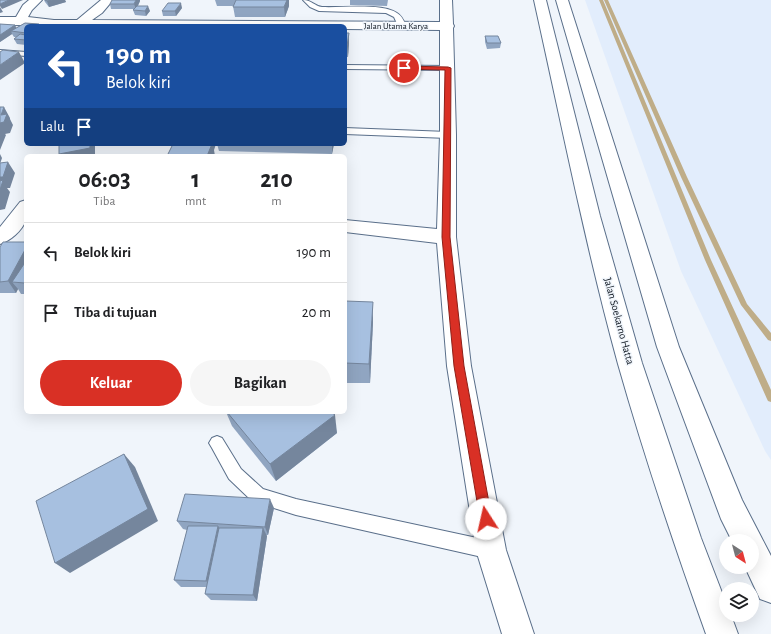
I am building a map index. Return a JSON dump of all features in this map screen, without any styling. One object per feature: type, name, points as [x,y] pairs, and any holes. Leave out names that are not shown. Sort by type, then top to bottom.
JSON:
[{"type":"main road","points":[[20,20],[27,8],[36,0]]},
{"type":"main road","points":[[74,24],[98,10],[107,0]]},
{"type":"main road","points":[[446,0],[448,26],[446,237],[459,366],[491,550],[518,634]]},
{"type":"main road","name":"Jalan Soekarno Hatta","points":[[540,0],[591,216],[630,364],[686,538],[722,634]]},
{"type":"main road","points":[[562,0],[668,348],[731,509],[744,534]]},
{"type":"main road","name":"Jalan Utama Karya","points":[[0,21],[20,20],[62,24]]},
{"type":"main road","name":"Jalan Utama Karya","points":[[347,26],[448,26]]},
{"type":"main road","points":[[12,231],[24,210]]},
{"type":"main road","points":[[347,226],[446,237]]},
{"type":"main road","points":[[759,564],[771,588]]},
{"type":"lane","points":[[306,0],[319,10],[378,10],[387,12],[397,15],[401,20],[402,26]]},
{"type":"lane","points":[[0,52],[24,54]]},
{"type":"lane","points":[[347,67],[448,68]]},
{"type":"lane","points":[[347,131],[448,135]]},
{"type":"lane","points":[[217,443],[235,474],[258,495],[296,507],[491,550]]},
{"type":"shaded area","points":[[585,0],[771,0],[771,460],[765,451],[681,271]]},
{"type":"building","points":[[0,0],[9,0],[0,4]]},
{"type":"building","points":[[112,0],[136,0],[134,4],[110,4]]},
{"type":"building","points":[[236,0],[287,0],[284,7],[233,7]]},
{"type":"building","points":[[168,3],[181,3],[175,11],[162,11]]},
{"type":"building","points":[[137,6],[148,6],[145,11],[133,10]]},
{"type":"building","points":[[25,23],[39,24],[24,24],[24,33],[11,31]]},
{"type":"building","points":[[0,24],[15,25],[0,35]]},
{"type":"building","points":[[347,33],[349,33],[347,46]]},
{"type":"building","points":[[20,34],[24,35],[24,40],[14,39]]},
{"type":"building","points":[[485,36],[498,36],[501,43],[487,43]]},
{"type":"building","points":[[3,50],[19,52],[0,65],[0,52]]},
{"type":"building","points":[[0,107],[4,107],[1,115],[7,114],[4,122],[0,123]]},
{"type":"building","points":[[59,146],[90,146],[90,148],[59,154]]},
{"type":"building","points":[[172,146],[211,146],[208,154],[168,154]]},
{"type":"building","points":[[8,162],[3,177],[0,177],[0,163]]},
{"type":"building","points":[[3,180],[0,190],[0,181]]},
{"type":"building","points":[[3,242],[24,242],[24,252],[8,281],[0,282],[0,247]]},
{"type":"building","points":[[24,264],[24,283],[12,282]]},
{"type":"building","points":[[347,301],[373,302],[369,364],[347,363]]},
{"type":"building","points":[[229,414],[335,415],[270,464]]},
{"type":"building","points":[[124,454],[148,509],[55,563],[36,501]]},
{"type":"building","points":[[185,494],[270,499],[265,527],[177,521]]},
{"type":"building","points":[[188,526],[218,526],[206,581],[174,580]]},
{"type":"building","points":[[219,528],[263,528],[253,595],[205,594]]},
{"type":"waterway","points":[[601,0],[708,260],[771,399]]},
{"type":"waterway","points":[[606,0],[684,177],[744,305],[771,338]]},
{"type":"route","points":[[404,68],[448,68],[446,237],[459,366],[486,519]]}]
